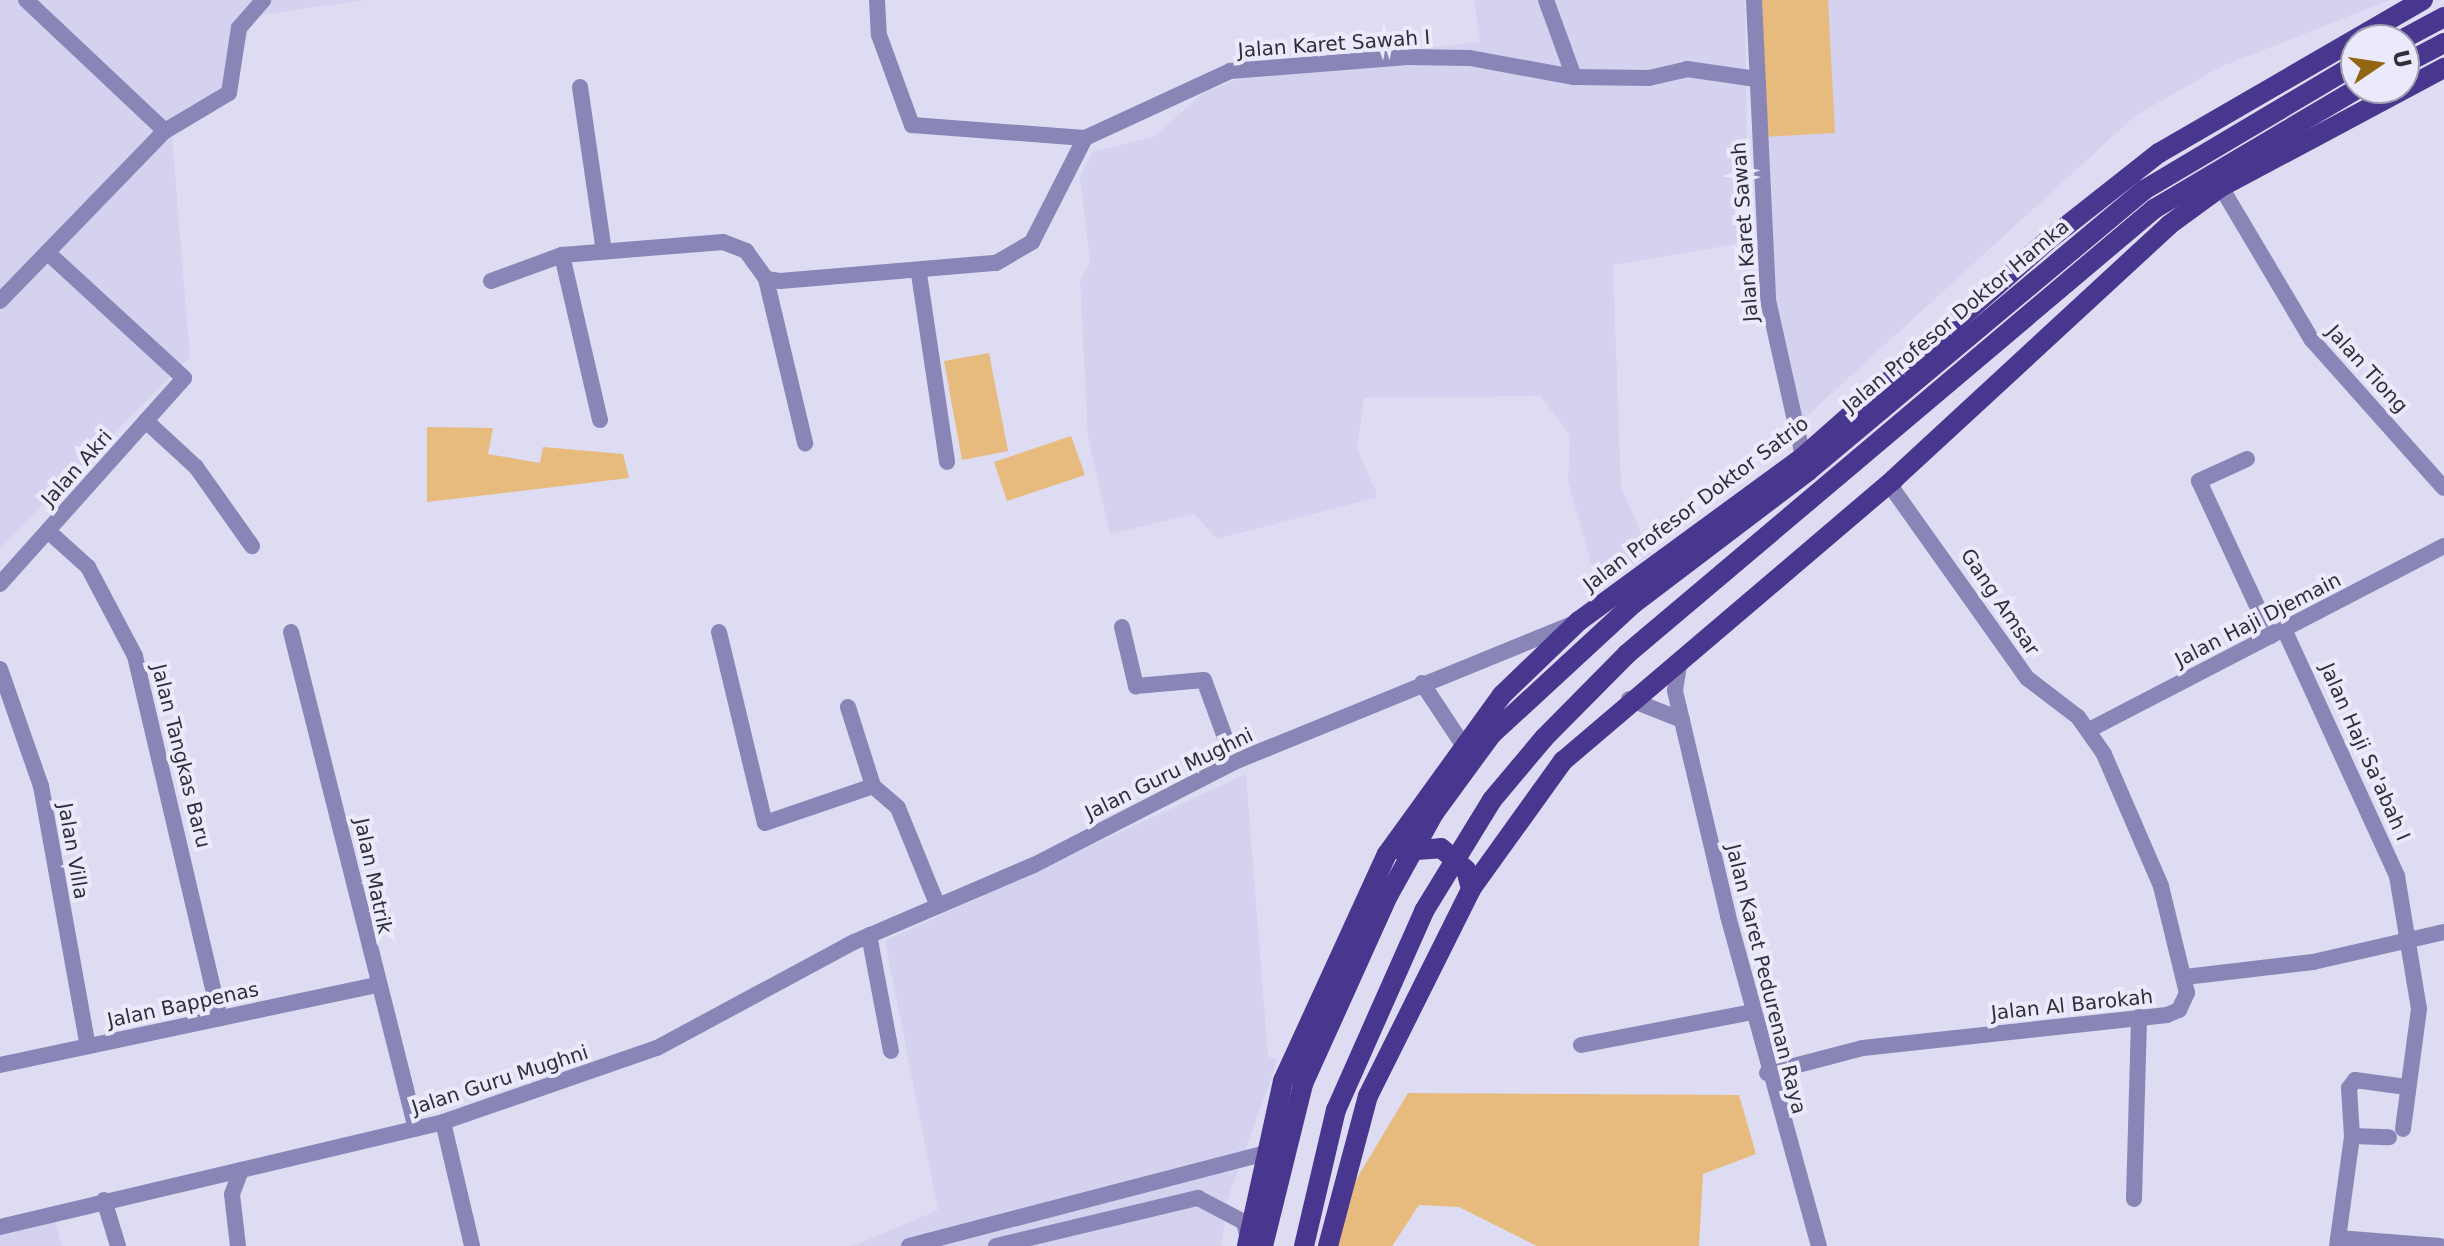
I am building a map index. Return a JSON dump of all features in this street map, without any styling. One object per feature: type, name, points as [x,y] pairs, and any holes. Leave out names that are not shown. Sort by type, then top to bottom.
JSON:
[{"type":"main road","name":"Jalan Profesor Doktor Satrio","points":[[1253,1243],[1263,1154],[1283,1081],[1387,854],[1502,695],[1579,621],[1803,457],[2047,241],[2180,139],[2423,0]]},
{"type":"main road","points":[[2420,30],[2444,17]]},
{"type":"main road","points":[[2420,56],[2444,43]]},
{"type":"main road","points":[[1328,1246],[1355,1126],[1471,889],[1563,761],[1628,699],[1889,484],[2116,269],[2221,187],[2444,68]]},
{"type":"main road","name":"Jalan Profesor Doktor Hamka","points":[[1253,1243],[1303,1084],[1388,896],[1434,813],[1491,735],[1620,614],[1808,471],[2144,190],[2340,74]]},
{"type":"main road","points":[[2270,85],[2256,112],[2290,149]]},
{"type":"main road","points":[[1304,1246],[1336,1110],[1424,911],[1492,800],[1544,738],[1627,654],[2154,209],[2340,99]]},
{"type":"main road","points":[[2180,139],[2206,136],[2221,187]]},
{"type":"main road","points":[[1387,854],[1441,848],[1466,870],[1471,889]]},
{"type":"street","points":[[26,0],[165,131]]},
{"type":"street","points":[[0,301],[165,131],[229,93],[239,28],[263,0]]},
{"type":"street","points":[[766,279],[919,274],[996,263],[1032,242],[1085,138],[912,125],[879,35],[877,0]]},
{"type":"street","points":[[1546,0],[1574,77]]},
{"type":"street","name":"Jalan Karet Sawah","points":[[1754,0],[1768,300],[1803,457]]},
{"type":"street","name":"Jalan Karet Sawah I","points":[[1085,138],[1230,71],[1438,57],[1574,77],[1649,78],[1687,69],[1756,79]]},
{"type":"street","points":[[580,87],[604,251]]},
{"type":"street","name":"Jalan Tiong","points":[[2221,187],[2312,340],[2444,488]]},
{"type":"street","points":[[491,281],[562,255],[736,244],[766,279],[805,443]]},
{"type":"street","name":"Jalan Akri","points":[[0,584],[184,378],[47,252]]},
{"type":"street","points":[[562,255],[600,420]]},
{"type":"street","points":[[919,274],[947,462]]},
{"type":"street","points":[[146,421],[196,467],[252,546]]},
{"type":"street","name":"Jalan Haji Sa'abah I","points":[[2247,459],[2199,481],[2383,833],[2412,940],[2417,1063],[2407,1087],[2396,1133],[2352,1136]]},
{"type":"street","name":"Gang Amsar","points":[[1889,484],[2027,678],[2089,730]]},
{"type":"street","name":"Jalan Tangkas Baru","points":[[48,531],[88,567],[135,656],[220,1018]]},
{"type":"street","name":"Jalan Haji Djemain","points":[[2089,730],[2444,546]]},
{"type":"street","name":"Jalan Guru Mughni","points":[[0,1227],[443,1122],[657,1048],[869,935],[1034,865],[1234,762],[1579,621]]},
{"type":"street","points":[[1122,627],[1136,686],[1204,680],[1234,762]]},
{"type":"street","name":"Jalan Matrik","points":[[291,632],[336,794],[375,985],[416,1129]]},
{"type":"street","points":[[719,632],[765,823],[873,786]]},
{"type":"street","name":"Jalan Karet Pedurenan Raya","points":[[1681,657],[1675,691],[1767,1073],[1819,1246]]},
{"type":"street","name":"Jalan Villa","points":[[0,669],[41,786],[88,1046]]},
{"type":"street","points":[[1422,683],[1463,745]]},
{"type":"street","points":[[1628,699],[1682,720]]},
{"type":"street","points":[[848,707],[873,786],[898,808],[937,904]]},
{"type":"street","points":[[2089,730],[2161,886],[2185,977],[2412,940],[2444,932]]},
{"type":"street","points":[[869,935],[891,1051]]},
{"type":"street","name":"Jalan Al Barokah","points":[[1767,1073],[1863,1048],[2179,1010],[2185,977]]},
{"type":"street","name":"Jalan Bappenas","points":[[0,1065],[375,985]]},
{"type":"street","points":[[1581,1045],[1752,1012]]},
{"type":"street","points":[[2134,1199],[2139,1017]]},
{"type":"street","points":[[2407,1087],[2351,1083],[2352,1136],[2337,1242],[2440,1246]]},
{"type":"street","points":[[443,1122],[472,1246]]},
{"type":"street","points":[[909,1246],[1263,1154]]},
{"type":"street","points":[[238,1246],[232,1194],[241,1170]]},
{"type":"street","points":[[1191,1172],[1204,1189],[1198,1198]]},
{"type":"street","points":[[996,1246],[1198,1198],[1244,1222],[1253,1243]]},
{"type":"street","points":[[104,1200],[118,1246]]},
{"type":"shaded area","points":[[0,0],[367,0],[253,16],[231,101],[172,137],[190,357],[0,548]]},
{"type":"shaded area","points":[[1474,0],[1745,0],[1748,242],[1613,265],[1621,487],[1651,555],[1597,584],[1568,481],[1570,435],[1540,396],[1364,398],[1357,448],[1378,497],[1217,539],[1194,514],[1110,534],[1088,437],[1080,281],[1090,263],[1080,176],[1093,152],[1155,136],[1203,93],[1278,64],[1480,42]]},
{"type":"shaded area","points":[[1761,0],[2390,0],[2220,67],[2135,116],[1798,424],[1775,302]]},
{"type":"shaded area","points":[[1761,0],[1828,0],[1835,133],[1763,137]]},
{"type":"shaded area","points":[[989,353],[1008,451],[962,460],[944,361]]},
{"type":"shaded area","points":[[427,427],[493,428],[488,454],[540,463],[543,447],[623,454],[629,478],[427,502]]},
{"type":"shaded area","points":[[1071,436],[1085,475],[1007,501],[994,462]]},
{"type":"shaded area","points":[[1246,774],[1268,1057],[1278,1059],[1228,1198],[1221,1246],[853,1246],[938,1210],[885,941]]},
{"type":"shaded area","points":[[1408,1093],[1739,1095],[1756,1154],[1703,1174],[1699,1246],[1537,1246],[1459,1207],[1419,1205],[1392,1246],[1327,1246],[1332,1220]]},
{"type":"shaded area","points":[[54,1216],[62,1246],[0,1246],[0,1228]]}]
